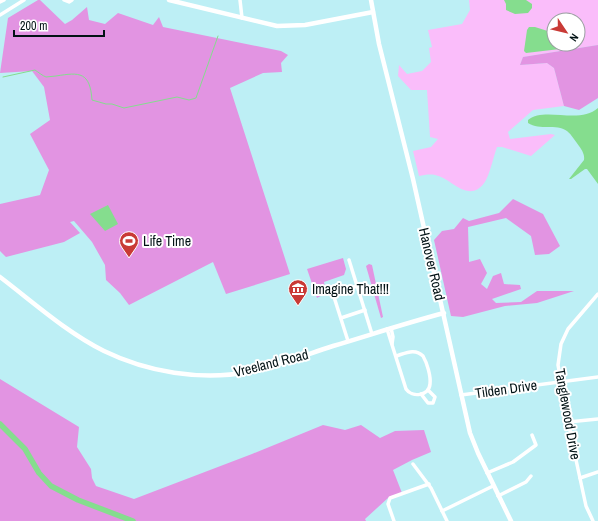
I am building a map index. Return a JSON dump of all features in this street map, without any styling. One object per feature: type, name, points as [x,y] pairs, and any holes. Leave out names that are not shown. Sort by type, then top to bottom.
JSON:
[{"type":"street","points":[[0,2],[4,0]]},
{"type":"street","points":[[0,15],[24,0]]},
{"type":"street","points":[[64,0],[69,2],[72,0]]},
{"type":"street","points":[[169,0],[269,25],[291,26],[313,24],[373,12]]},
{"type":"street","points":[[240,0],[242,18]]},
{"type":"street","name":"Hanover Road","points":[[371,0],[381,52],[413,179],[474,444],[511,521]]},
{"type":"street","points":[[349,260],[372,334]]},
{"type":"street","name":"Vreeland Road","points":[[0,277],[71,331],[92,344],[129,361],[169,372],[208,375],[248,372],[444,313]]},
{"type":"street","points":[[348,342],[334,299],[335,295],[339,292],[357,286]]},
{"type":"street","name":"Tanglewood Drive","points":[[593,521],[586,506],[568,422],[558,364],[561,344],[573,322],[598,294]]},
{"type":"street","points":[[340,318],[365,310]]},
{"type":"street","points":[[389,329],[392,345],[406,389],[412,394],[421,394],[428,390],[430,383],[424,356],[418,352],[412,351],[396,356]]},
{"type":"street","name":"Tilden Drive","points":[[462,395],[598,377]]},
{"type":"street","points":[[421,394],[428,403],[433,402],[435,397],[428,390]]},
{"type":"street","points":[[568,422],[598,419]]},
{"type":"street","points":[[487,473],[513,462],[536,445],[532,435]]},
{"type":"street","points":[[413,464],[429,484],[447,521]]},
{"type":"street","points":[[580,478],[598,472]]},
{"type":"street","points":[[498,496],[526,482],[531,476]]},
{"type":"street","points":[[394,521],[388,504],[390,498],[429,484]]},
{"type":"street","points":[[442,511],[493,486]]},
{"type":"shaded area","points":[[40,0],[65,24],[87,7],[89,20],[105,24],[118,13],[153,25],[159,17],[163,27],[281,51],[288,55],[281,63],[282,72],[263,73],[230,88],[290,274],[226,294],[213,262],[129,305],[120,293],[106,280],[105,265],[92,242],[74,221],[70,222],[80,233],[64,242],[6,257],[0,251],[0,204],[40,195],[49,170],[30,134],[50,120],[44,87],[32,71],[0,73],[8,18]]},
{"type":"shaded area","points":[[469,0],[598,0],[598,45],[586,47],[586,12],[546,12],[546,52],[554,52],[523,57],[520,65],[547,63],[554,68],[564,106],[533,110],[508,132],[510,139],[551,134],[555,135],[531,156],[502,147],[497,147],[485,181],[479,188],[472,191],[461,189],[446,179],[435,175],[419,176],[413,151],[431,147],[438,139],[430,137],[427,90],[411,90],[398,76],[399,65],[407,74],[422,71],[431,62],[429,48],[432,47],[428,30],[462,24],[470,10]]},
{"type":"shaded area","points":[[504,0],[526,0],[532,4],[532,8],[528,13],[515,14],[506,10]]},
{"type":"shaded area","points":[[529,27],[535,27],[546,30],[546,51],[526,53],[524,51],[527,30]]},
{"type":"shaded area","points":[[598,45],[598,98],[579,110],[564,106],[554,68],[547,63],[520,65],[523,57],[554,52],[586,52],[586,47]]},
{"type":"shaded area","points":[[598,108],[598,184],[587,169],[569,179],[584,160],[584,154],[580,148],[567,131],[558,128],[533,125],[528,123],[528,120],[535,116],[543,115],[581,115],[590,113]]},
{"type":"shaded area","points":[[513,199],[543,214],[560,246],[549,254],[535,255],[531,236],[506,218],[468,227],[469,262],[480,259],[487,273],[481,284],[487,289],[493,276],[501,273],[504,284],[520,285],[521,289],[492,299],[496,303],[521,302],[537,291],[574,291],[537,303],[505,306],[463,317],[451,316],[434,240],[442,231],[454,229],[463,218],[469,221],[499,213]]},
{"type":"shaded area","points":[[108,205],[118,224],[105,231],[90,214]]},
{"type":"shaded area","points":[[343,258],[346,269],[344,275],[324,282],[326,293],[317,298],[307,269]]},
{"type":"shaded area","points":[[369,264],[372,265],[383,317],[381,318],[366,266]]},
{"type":"shaded area","points":[[0,379],[79,427],[77,447],[91,469],[92,478],[96,486],[134,499],[323,425],[345,430],[361,425],[380,438],[395,431],[424,430],[431,452],[393,470],[402,493],[388,498],[365,519],[366,521],[0,521]]},
{"type":"waterway","points":[[3,77],[35,70],[46,77],[77,74],[86,79],[89,84],[92,100],[124,108],[177,97],[189,100],[196,98],[218,36]]},
{"type":"waterway","points":[[0,424],[25,449],[39,473],[51,486],[78,500],[133,521]]},
{"type":"place","name":"Life Time","points":[[129,258]]},
{"type":"place","name":"Imagine That!!!","points":[[298,306]]}]
